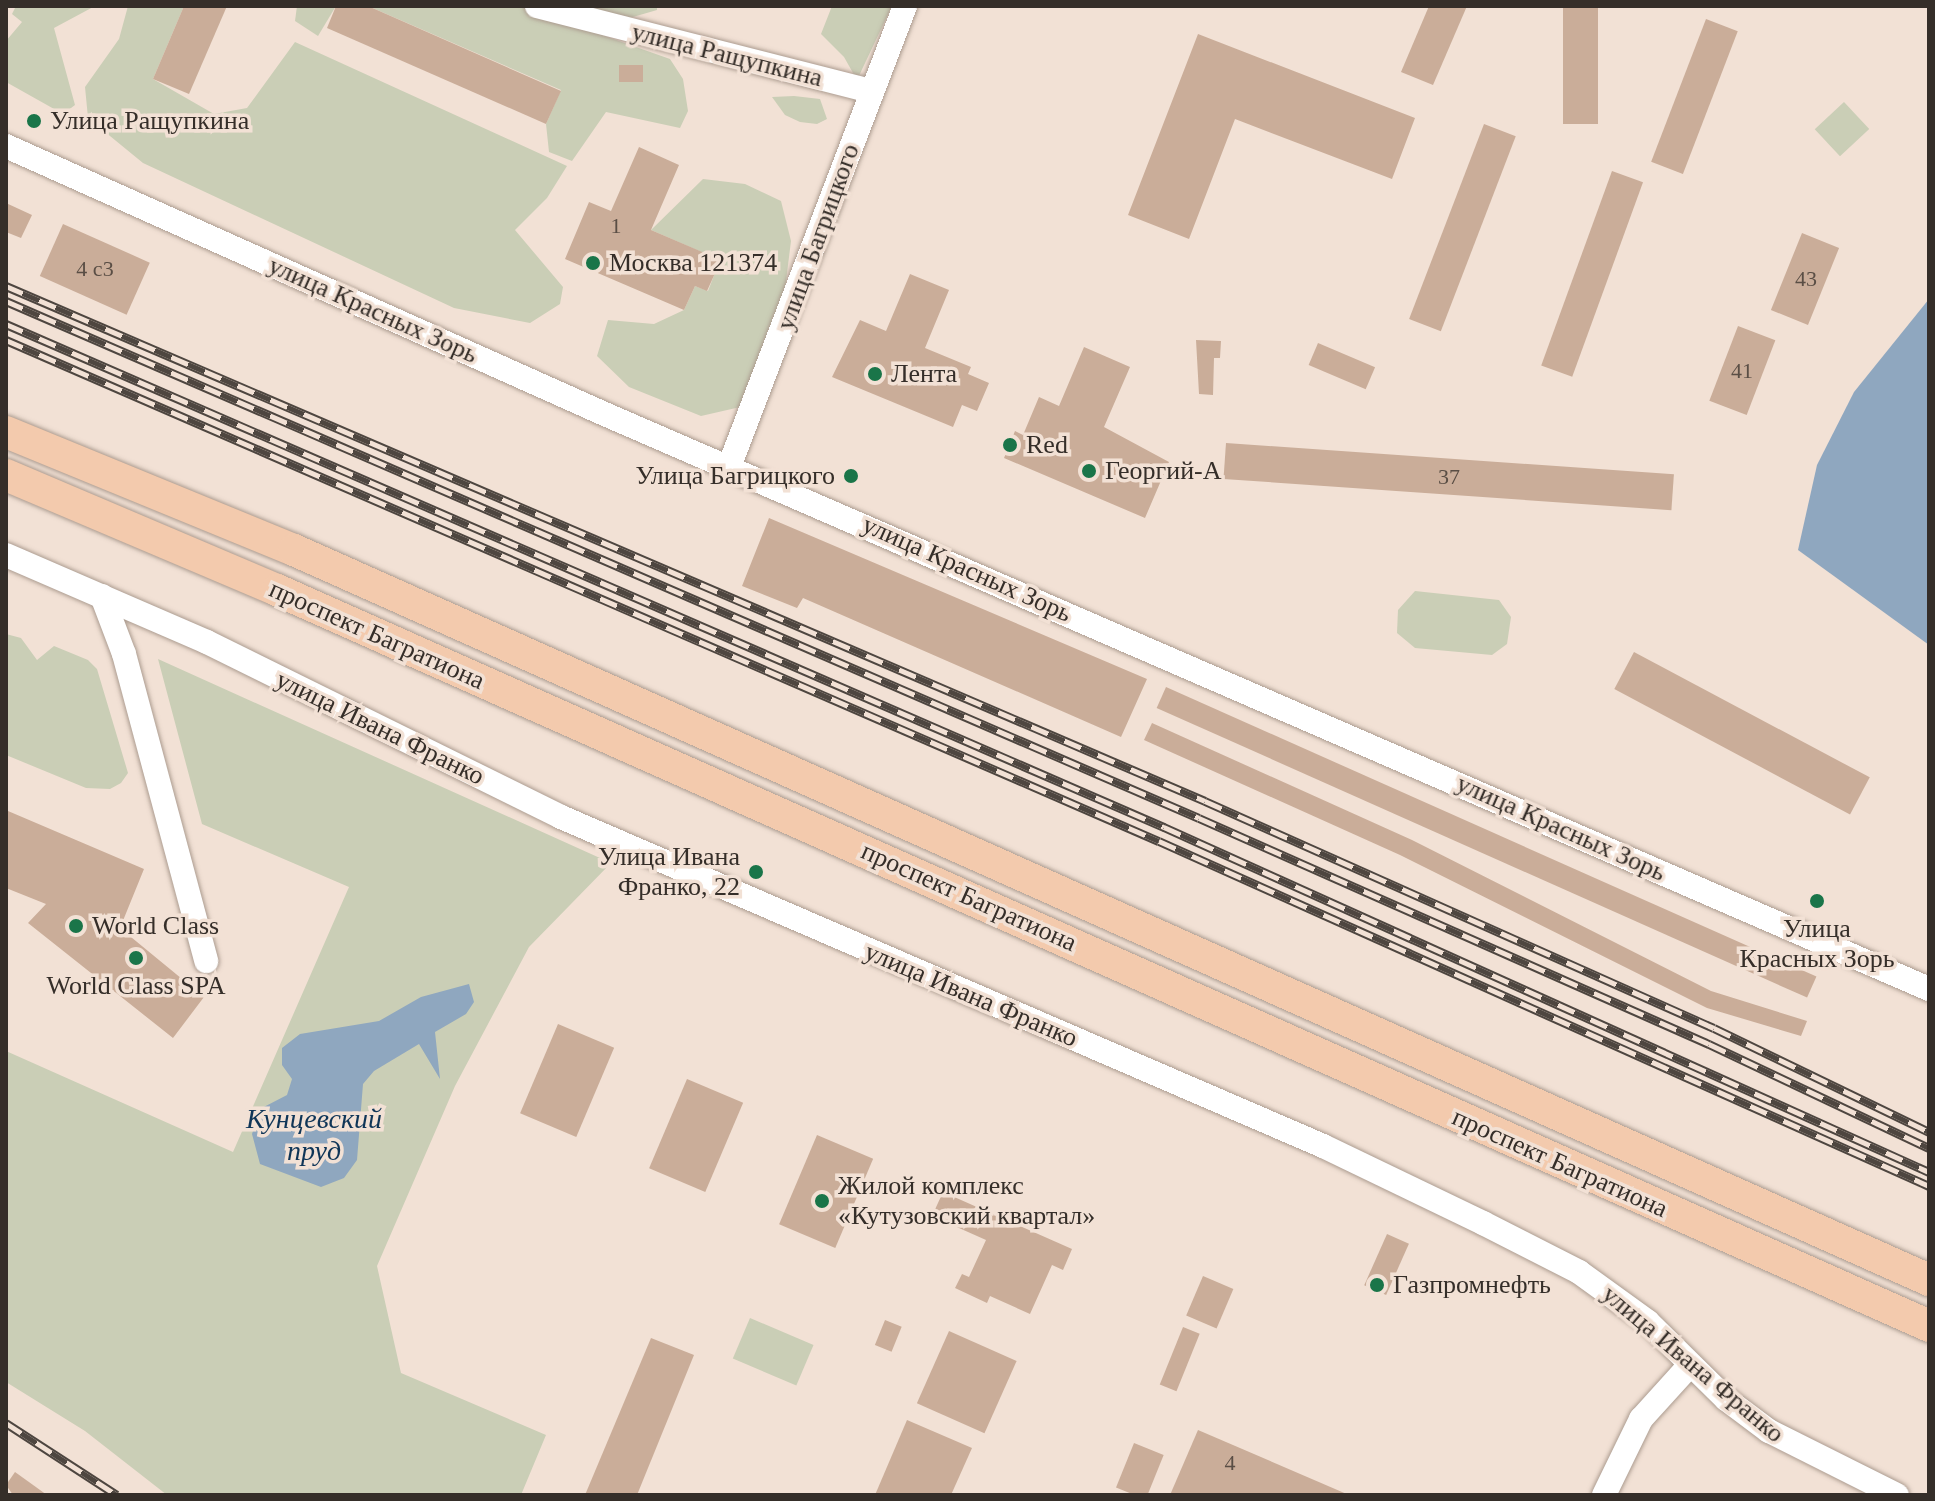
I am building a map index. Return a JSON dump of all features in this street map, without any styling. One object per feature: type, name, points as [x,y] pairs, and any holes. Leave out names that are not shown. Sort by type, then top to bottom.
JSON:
[{"type":"main road","name":"проспект Багратиона","points":[[6,432],[294,550],[1929,1280]]},
{"type":"main road","name":"проспект Багратиона","points":[[6,475],[277,590],[1929,1326]]},
{"type":"street","name":"улица Ращупкина","points":[[537,6],[871,91]]},
{"type":"street","name":"улица Багрицкого","points":[[729,467],[905,6]]},
{"type":"street","name":"улица Красных Зорь","points":[[6,146],[729,467],[1929,989]]},
{"type":"street","name":"улица Ивана Франко","points":[[6,555],[102,596],[561,817],[1323,1146],[1470,1216],[1579,1272],[1648,1322],[1726,1399],[1790,1444],[1897,1495]]},
{"type":"street","points":[[102,596],[124,654],[206,961]]},
{"type":"street","points":[[1604,1495],[1646,1410],[1690,1365]]},
{"type":"green space","points":[[16,6],[95,6],[54,28],[75,105],[63,114],[6,82],[6,41],[22,22],[12,14]]},
{"type":"green space","points":[[128,6],[184,6],[153,79],[214,114],[247,108],[295,42],[567,166],[547,198],[515,230],[563,287],[560,304],[530,323],[454,308],[143,163],[88,118],[85,87],[119,39]]},
{"type":"green space","points":[[297,6],[336,6],[318,36],[295,21]]},
{"type":"green space","points":[[368,6],[520,6],[670,59],[683,79],[688,111],[680,128],[606,112],[572,161],[549,152],[546,124],[561,90]]},
{"type":"green space","points":[[561,6],[657,6],[657,10],[626,19]]},
{"type":"green space","points":[[832,6],[892,6],[857,80],[844,57],[821,34]]},
{"type":"green space","points":[[772,97],[820,99],[827,119],[817,124],[800,122],[785,115]]},
{"type":"green space","points":[[1844,102],[1869,129],[1840,156],[1815,129]]},
{"type":"green space","points":[[703,179],[745,184],[781,201],[791,241],[782,313],[749,405],[701,416],[629,387],[597,356],[608,320],[654,324],[684,310],[695,286],[708,291],[720,260],[651,230]]},
{"type":"green space","points":[[1415,591],[1499,600],[1511,617],[1507,644],[1492,655],[1415,648],[1397,633],[1398,610]]},
{"type":"green space","points":[[6,634],[21,638],[37,660],[54,646],[88,660],[97,669],[128,773],[121,783],[110,789],[86,788],[6,755]]},
{"type":"green space","points":[[158,659],[611,863],[529,947],[455,1086],[377,1266],[401,1373],[546,1435],[521,1495],[167,1495],[85,1431],[6,1382],[6,1051],[233,1152],[349,887],[202,824]]},
{"type":"green space","points":[[750,1318],[814,1345],[796,1385],[733,1359]]},
{"type":"water","points":[[1929,299],[1929,645],[1798,550],[1817,465],[1854,392]]},
{"type":"water","name":"Кунцевский пруд","points":[[469,984],[474,1002],[466,1014],[435,1032],[440,1079],[419,1044],[374,1071],[363,1084],[357,1160],[344,1178],[321,1187],[260,1164],[252,1134],[260,1109],[287,1095],[292,1079],[282,1065],[282,1048],[300,1034],[379,1021],[421,997]]},
{"type":"building","points":[[184,6],[227,6],[189,94],[153,79]]},
{"type":"building","points":[[336,6],[368,6],[561,91],[546,124],[327,28]]},
{"type":"building","points":[[1429,6],[1467,6],[1433,85],[1401,72]]},
{"type":"building","points":[[1563,6],[1598,6],[1598,124],[1563,124]]},
{"type":"building","points":[[1706,19],[1738,31],[1683,174],[1651,162]]},
{"type":"building","points":[[1198,34],[1415,118],[1392,179],[1235,119],[1189,239],[1128,215]]},
{"type":"building","points":[[619,65],[643,65],[643,82],[619,82]]},
{"type":"building","points":[[1484,124],[1516,136],[1441,331],[1409,319]]},
{"type":"building","points":[[639,147],[679,165],[651,230],[721,260],[707,291],[695,286],[684,310],[565,259],[589,202],[611,211]]},
{"type":"building","points":[[1612,171],[1643,182],[1572,377],[1541,366]]},
{"type":"building","points":[[6,203],[32,215],[21,238],[6,232]]},
{"type":"building","points":[[63,224],[150,263],[127,315],[40,276]]},
{"type":"building","points":[[1802,233],[1839,248],[1808,325],[1771,310]]},
{"type":"building","points":[[910,274],[949,290],[925,348],[971,367],[968,374],[989,383],[977,411],[962,405],[953,427],[832,377],[860,320],[886,331]]},
{"type":"building","points":[[1738,326],[1775,340],[1747,415],[1709,401]]},
{"type":"building","points":[[1196,340],[1221,341],[1220,358],[1214,358],[1213,395],[1199,394]]},
{"type":"building","points":[[1318,343],[1375,367],[1366,389],[1309,365]]},
{"type":"building","points":[[1084,347],[1130,367],[1104,427],[1169,462],[1145,518],[1004,458],[1015,431],[1023,435],[1039,397],[1059,406]]},
{"type":"building","points":[[1226,443],[1674,474],[1671,510],[1223,479]]},
{"type":"building","points":[[769,518],[1147,679],[1121,737],[803,598],[797,608],[742,586]]},
{"type":"building","points":[[1634,652],[1870,777],[1850,814],[1614,689]]},
{"type":"building","points":[[1166,687],[1816,977],[1807,998],[1157,708]]},
{"type":"building","points":[[1152,723],[1412,840],[1711,991],[1807,1021],[1801,1036],[1707,1008],[1400,855],[1144,740]]},
{"type":"building","name":"World Class","points":[[8,811],[144,869],[120,928],[204,997],[173,1038],[28,923],[46,904],[6,888]]},
{"type":"building","points":[[558,1024],[614,1048],[576,1137],[520,1113]]},
{"type":"building","points":[[687,1079],[743,1103],[705,1192],[649,1168]]},
{"type":"building","name":"Жилой комплекс «Кутузовский квартал»","points":[[817,1135],[873,1159],[835,1248],[779,1224]]},
{"type":"building","points":[[943,1192],[1072,1249],[1063,1270],[1052,1265],[1030,1314],[990,1296],[987,1303],[955,1288],[962,1274],[969,1277],[986,1240],[932,1216]]},
{"type":"building","points":[[1387,1234],[1409,1244],[1386,1295],[1364,1285]]},
{"type":"building","points":[[1203,1276],[1233,1289],[1217,1328],[1186,1316]]},
{"type":"building","points":[[885,1320],[902,1327],[892,1352],[875,1345]]},
{"type":"building","points":[[1183,1327],[1200,1334],[1176,1391],[1160,1384]]},
{"type":"building","points":[[949,1331],[1017,1361],[984,1433],[917,1403]]},
{"type":"building","points":[[651,1338],[694,1355],[637,1495],[585,1495]]},
{"type":"building","points":[[907,1420],[972,1448],[951,1495],[875,1495]]},
{"type":"building","points":[[1198,1430],[1349,1495],[1170,1495]]},
{"type":"building","points":[[1134,1443],[1164,1455],[1148,1495],[1135,1495],[1116,1488]]},
{"type":"building","points":[[15,1472],[47,1495],[13,1495],[6,1485]]},
{"type":"railway","points":[[6,286],[1205,801],[1714,1028],[1929,1132]]},
{"type":"railway","points":[[6,301],[1199,818],[1709,1044],[1929,1148]]},
{"type":"railway","points":[[6,324],[1164,827],[1929,1172]]},
{"type":"railway","points":[[6,340],[1159,841],[1929,1186]]},
{"type":"railway","points":[[6,1423],[117,1495]]},
{"type":"place","name":"Улица Ращупкина","points":[[34,121]]},
{"type":"place","name":"Москва 121374","points":[[593,263]]},
{"type":"place","name":"Лента","points":[[875,374]]},
{"type":"place","name":"Red","points":[[1010,445]]},
{"type":"place","name":"Георгий-А","points":[[1089,471]]},
{"type":"place","name":"Улица Багрицкого","points":[[851,476]]},
{"type":"place","name":"Улица Ивана Франко, 22","points":[[756,872]]},
{"type":"place","name":"Улица Красных Зорь","points":[[1817,901]]},
{"type":"place","name":"World Class","points":[[76,926]]},
{"type":"place","name":"World Class SPA","points":[[136,958]]},
{"type":"place","name":"Жилой комплекс «Кутузовский квартал»","points":[[822,1201]]},
{"type":"place","name":"Газпромнефть","points":[[1377,1285]]}]
